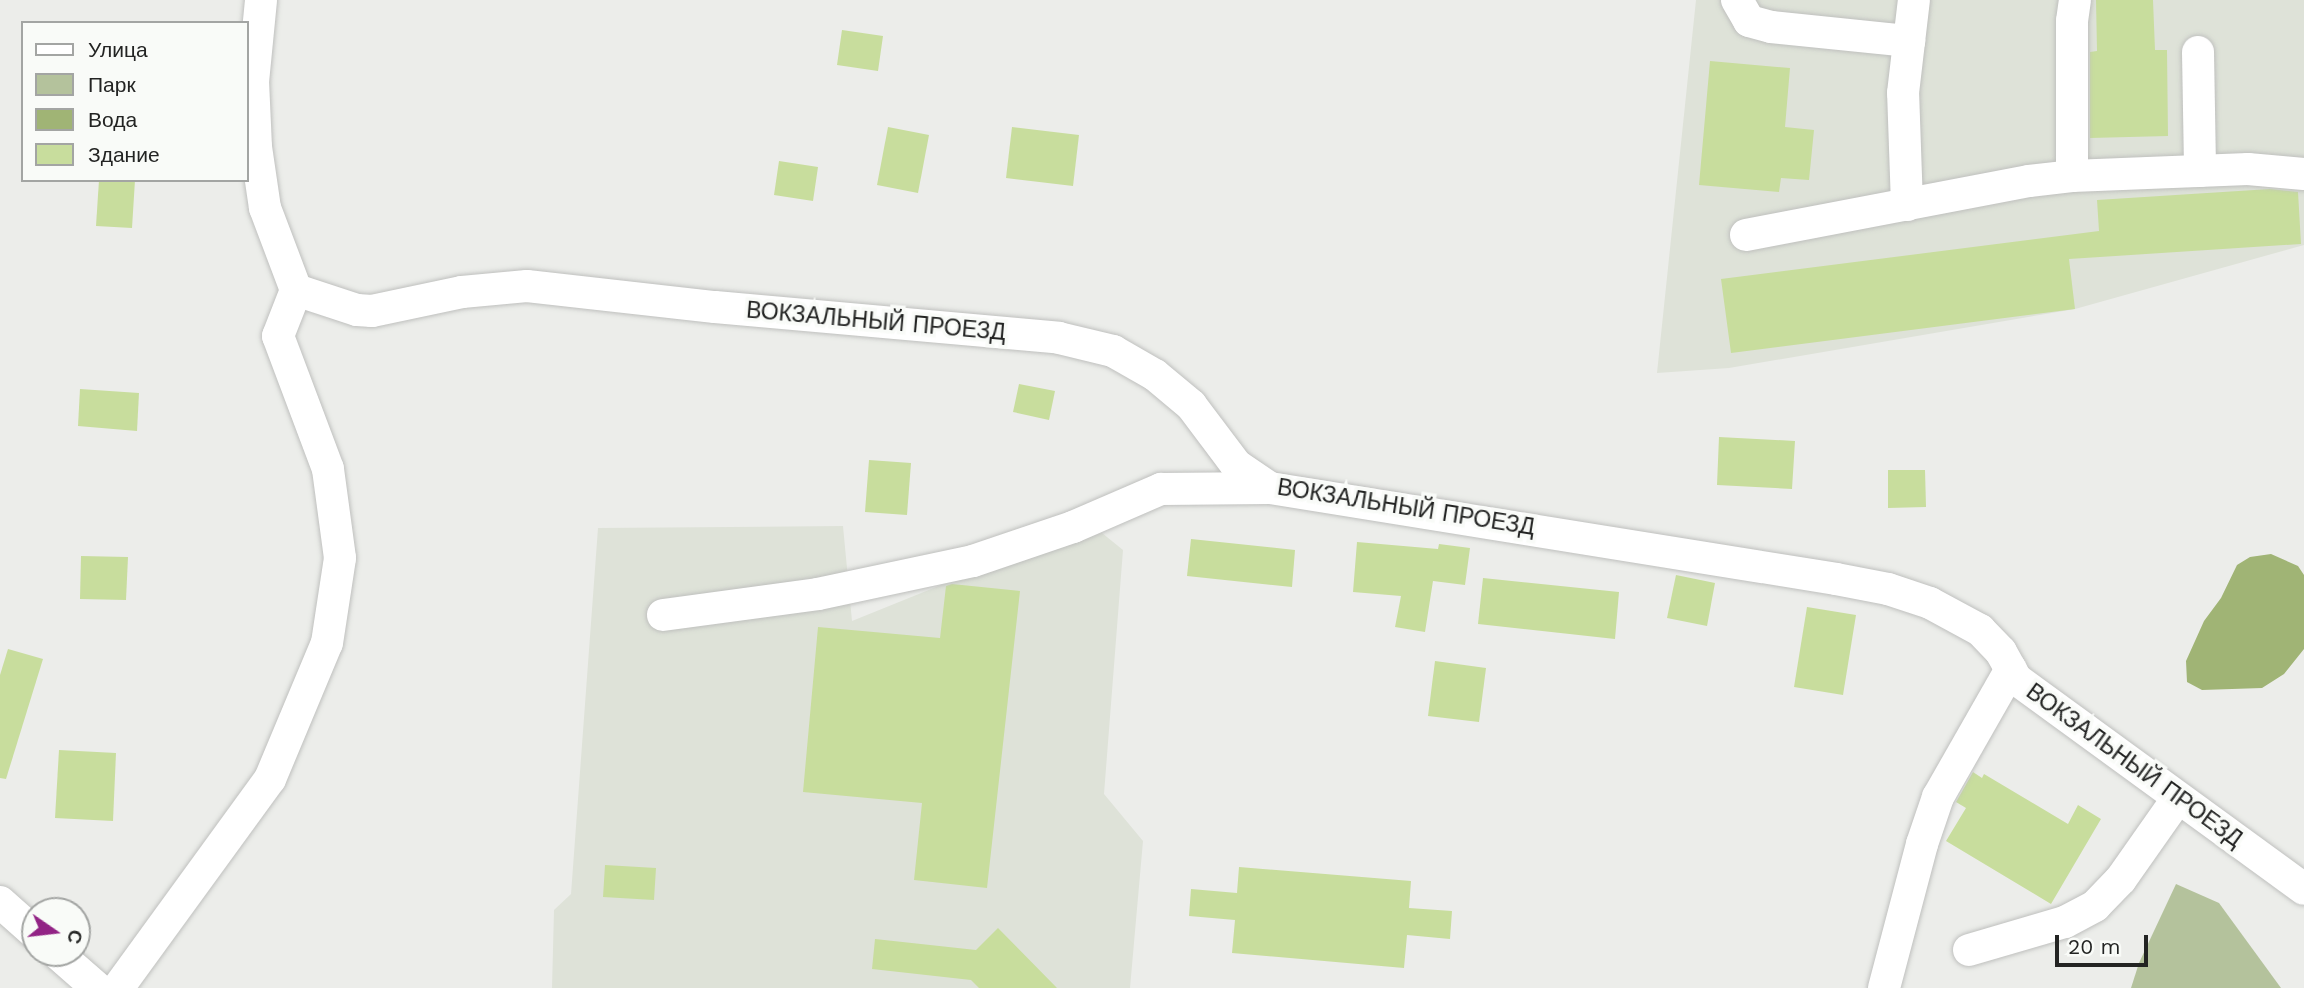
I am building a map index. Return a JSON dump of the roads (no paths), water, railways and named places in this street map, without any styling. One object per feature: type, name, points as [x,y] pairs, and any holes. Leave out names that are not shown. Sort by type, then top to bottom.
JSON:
[{"type":"street","points":[[118,988],[270,779],[327,643],[340,558],[328,469],[278,337],[296,290],[265,208],[256,148],[253,82],[261,0]]},
{"type":"street","points":[[1737,0],[1749,21],[1771,27],[1909,41]]},
{"type":"street","points":[[1906,205],[1903,93],[1914,0]]},
{"type":"street","points":[[2072,176],[2072,21],[2075,0]]},
{"type":"street","points":[[2199,52],[2200,171]]},
{"type":"street","points":[[1746,235],[2072,176],[2248,169],[2304,174]]},
{"type":"street","name":"ВОКЗАЛЬНЫЙ ПРОЕЗД","points":[[296,290],[357,310],[372,311],[462,292],[527,286],[715,307],[1059,338],[1113,351],[1155,375],[1192,405],[1236,465],[1270,488],[1561,533],[1888,589],[1930,603],[1980,630],[2001,652],[2016,679],[2304,890]]},
{"type":"street","points":[[663,615],[818,594],[973,561],[1073,527],[1161,489],[1270,488]]},
{"type":"street","points":[[1884,988],[1922,844],[1938,797],[2011,669]]},
{"type":"street","points":[[1969,950],[2065,922],[2095,906],[2121,879],[2178,798]]},
{"type":"street","points":[[0,902],[21,921]]},
{"type":"street","points":[[73,967],[97,988]]},
{"type":"water","points":[[2271,554],[2298,566],[2304,575],[2304,649],[2284,674],[2262,688],[2202,690],[2187,682],[2186,661],[2204,621],[2221,598],[2237,565],[2250,557]]}]
